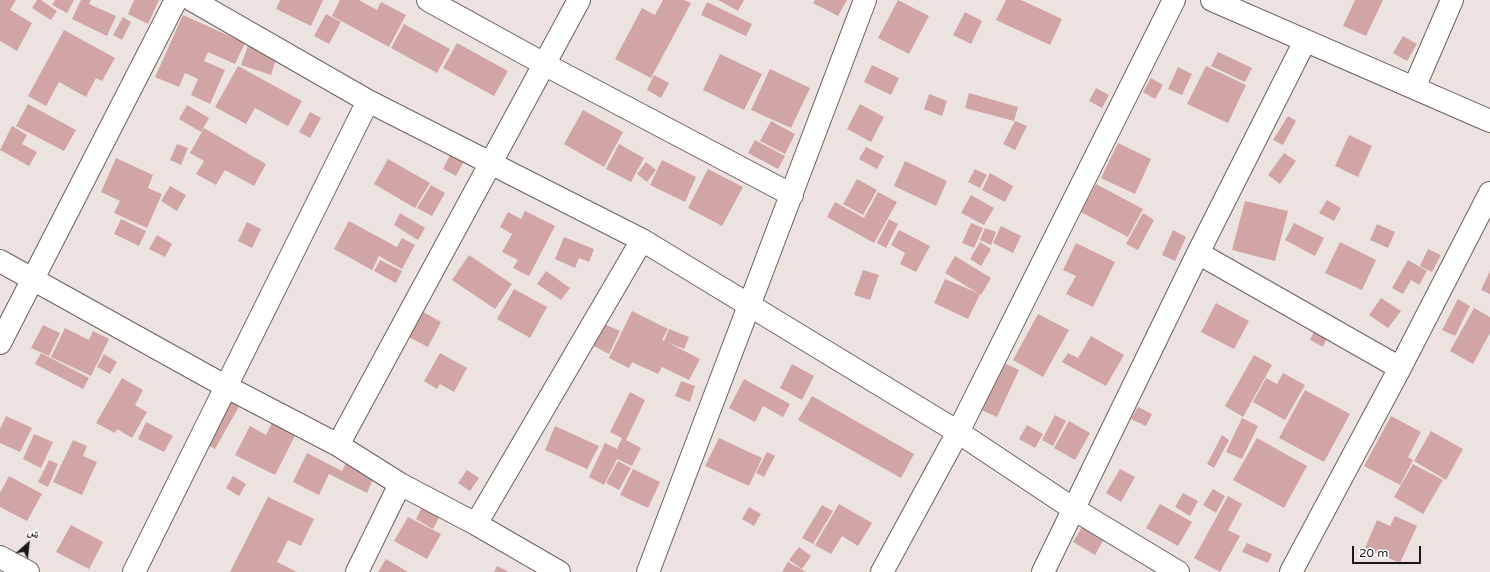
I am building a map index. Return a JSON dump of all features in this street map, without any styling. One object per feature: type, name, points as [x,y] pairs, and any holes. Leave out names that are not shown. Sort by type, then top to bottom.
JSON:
[{"type":"street","points":[[0,343],[32,278],[176,0]]},
{"type":"street","points":[[192,0],[368,101],[642,240],[748,306],[958,432],[1072,508],[1178,572]]},
{"type":"street","points":[[428,0],[544,64],[792,195]]},
{"type":"street","points":[[338,445],[579,0]]},
{"type":"street","points":[[648,572],[865,0]]},
{"type":"street","points":[[882,572],[958,432],[1174,0]]},
{"type":"street","points":[[1212,0],[1490,121]]},
{"type":"street","points":[[1414,88],[1452,0]]},
{"type":"street","points":[[1043,572],[1072,508],[1305,41]]},
{"type":"street","points":[[134,572],[225,386],[368,101]]},
{"type":"street","points":[[1291,572],[1400,368],[1490,193]]},
{"type":"street","points":[[476,524],[642,240]]},
{"type":"street","points":[[1198,253],[1400,368]]},
{"type":"street","points":[[0,261],[225,386],[338,445],[400,484],[476,524],[558,572]]},
{"type":"street","points":[[357,572],[400,484]]},
{"type":"street","points":[[0,557],[28,572]]},
{"type":"building","points":[[0,0],[16,0],[10,10],[32,23],[17,51],[0,41]]},
{"type":"building","points":[[37,0],[41,0],[57,11],[51,20],[32,8]]},
{"type":"building","points":[[55,0],[74,0],[67,13],[52,5]]},
{"type":"building","points":[[81,0],[91,0],[89,4],[116,16],[107,36],[72,19]]},
{"type":"building","points":[[134,0],[159,0],[148,24],[128,14]]},
{"type":"building","points":[[280,0],[323,0],[311,26],[276,9]]},
{"type":"building","points":[[340,0],[359,0],[377,10],[381,2],[406,15],[389,47],[332,16]]},
{"type":"building","points":[[663,0],[684,0],[691,3],[651,78],[615,59],[642,8],[655,15]]},
{"type":"building","points":[[718,0],[744,0],[738,11]]},
{"type":"building","points":[[815,0],[847,0],[838,16],[813,3]]},
{"type":"building","points":[[898,0],[929,16],[909,54],[878,38]]},
{"type":"building","points":[[1006,0],[1021,0],[1062,19],[1050,45],[996,20]]},
{"type":"building","points":[[1355,0],[1383,0],[1366,36],[1343,26]]},
{"type":"building","points":[[707,2],[752,24],[746,36],[701,15]]},
{"type":"building","points":[[965,12],[982,21],[971,44],[953,35]]},
{"type":"building","points":[[326,14],[341,22],[329,44],[314,36]]},
{"type":"building","points":[[183,15],[245,43],[235,64],[208,52],[204,61],[225,70],[210,104],[191,95],[198,79],[185,73],[179,87],[155,77]]},
{"type":"building","points":[[123,17],[131,22],[122,40],[113,35]]},
{"type":"building","points":[[404,24],[450,49],[437,73],[391,48]]},
{"type":"building","points":[[64,30],[115,58],[102,81],[96,78],[86,97],[59,82],[46,106],[28,96]]},
{"type":"building","points":[[1403,36],[1417,44],[1407,61],[1393,53]]},
{"type":"building","points":[[457,43],[508,71],[494,96],[443,68]]},
{"type":"building","points":[[248,46],[277,56],[271,75],[241,65]]},
{"type":"building","points":[[1218,52],[1252,68],[1245,82],[1211,66]]},
{"type":"building","points":[[720,54],[762,74],[744,110],[703,90]]},
{"type":"building","points":[[872,65],[899,78],[891,95],[864,82]]},
{"type":"building","points":[[238,66],[302,101],[288,126],[255,108],[246,124],[215,107]]},
{"type":"building","points":[[1206,66],[1246,85],[1228,123],[1187,104]]},
{"type":"building","points":[[1178,67],[1192,74],[1182,95],[1168,89]]},
{"type":"building","points":[[770,69],[810,88],[791,128],[751,110]]},
{"type":"building","points":[[654,75],[669,83],[661,98],[647,90]]},
{"type":"building","points":[[1151,78],[1163,85],[1155,99],[1143,92]]},
{"type":"building","points":[[1096,88],[1109,95],[1102,108],[1089,101]]},
{"type":"building","points":[[969,93],[1018,107],[1014,121],[965,108]]},
{"type":"building","points":[[929,94],[947,101],[942,116],[924,109]]},
{"type":"building","points":[[28,104],[76,130],[64,151],[16,126]]},
{"type":"building","points":[[860,104],[884,117],[871,142],[847,129]]},
{"type":"building","points":[[187,105],[209,118],[201,132],[179,119]]},
{"type":"building","points":[[583,110],[623,132],[604,167],[564,144]]},
{"type":"building","points":[[310,112],[321,118],[310,138],[299,132]]},
{"type":"building","points":[[1288,116],[1296,121],[1283,145],[1273,140]]},
{"type":"building","points":[[771,121],[795,134],[785,154],[760,141]]},
{"type":"building","points":[[1015,121],[1027,126],[1015,150],[1003,144]]},
{"type":"building","points":[[12,126],[27,135],[22,144],[37,152],[29,166],[0,150]]},
{"type":"building","points":[[204,128],[266,164],[254,186],[225,170],[216,185],[196,174],[204,161],[190,153]]},
{"type":"building","points":[[1349,135],[1372,146],[1358,177],[1335,166]]},
{"type":"building","points":[[755,140],[785,156],[778,169],[748,153]]},
{"type":"building","points":[[1118,143],[1151,159],[1135,194],[1101,178]]},
{"type":"building","points":[[177,144],[188,148],[181,165],[170,160]]},
{"type":"building","points":[[619,144],[644,158],[631,182],[606,169]]},
{"type":"building","points":[[866,147],[884,156],[877,169],[859,159]]},
{"type":"building","points":[[451,153],[465,159],[456,176],[443,169]]},
{"type":"building","points":[[1284,153],[1296,161],[1280,184],[1268,175]]},
{"type":"building","points":[[116,158],[153,175],[148,188],[162,194],[147,228],[114,213],[120,201],[101,192]]},
{"type":"building","points":[[388,159],[430,183],[415,208],[374,184]]},
{"type":"building","points":[[662,160],[696,177],[685,202],[650,185]]},
{"type":"building","points":[[905,161],[947,181],[936,206],[894,186]]},
{"type":"building","points":[[646,162],[656,170],[647,182],[637,174]]},
{"type":"building","points":[[708,169],[743,187],[722,226],[688,208]]},
{"type":"building","points":[[975,169],[987,175],[980,188],[968,182]]},
{"type":"building","points":[[990,173],[1013,186],[1005,202],[982,190]]},
{"type":"building","points":[[857,179],[877,190],[863,215],[843,204]]},
{"type":"building","points":[[1096,184],[1143,209],[1128,237],[1081,212]]},
{"type":"building","points":[[431,185],[445,193],[432,216],[417,208]]},
{"type":"building","points":[[170,186],[186,195],[177,211],[161,201]]},
{"type":"building","points":[[878,192],[897,202],[874,243],[827,217],[835,202],[864,218]]},
{"type":"building","points":[[971,195],[994,208],[984,225],[961,213]]},
{"type":"building","points":[[1327,200],[1341,208],[1334,221],[1319,213]]},
{"type":"building","points":[[1245,201],[1288,211],[1275,261],[1232,250]]},
{"type":"building","points":[[525,211],[555,226],[529,276],[513,268],[518,260],[502,252],[512,234],[500,227],[508,212],[521,219]]},
{"type":"building","points":[[400,213],[425,228],[418,240],[394,225]]},
{"type":"building","points":[[1143,213],[1154,220],[1138,250],[1126,244]]},
{"type":"building","points":[[121,219],[146,231],[139,246],[114,234]]},
{"type":"building","points":[[889,219],[898,224],[886,248],[877,243]]},
{"type":"building","points":[[349,221],[397,247],[402,238],[415,245],[402,269],[379,256],[372,270],[334,249]]},
{"type":"building","points":[[247,222],[261,229],[252,248],[238,241]]},
{"type":"building","points":[[971,223],[983,228],[974,248],[962,243]]},
{"type":"building","points":[[1294,223],[1324,238],[1315,256],[1285,240]]},
{"type":"building","points":[[1377,224],[1395,232],[1388,248],[1370,240]]},
{"type":"building","points":[[1001,226],[1021,236],[1013,253],[993,243]]},
{"type":"building","points":[[985,228],[996,232],[991,245],[980,240]]},
{"type":"building","points":[[899,230],[930,246],[916,272],[900,264],[905,253],[891,245]]},
{"type":"building","points":[[1173,230],[1186,237],[1175,261],[1162,255]]},
{"type":"building","points":[[157,235],[172,244],[165,257],[149,249]]},
{"type":"building","points":[[564,237],[594,249],[589,262],[579,258],[575,268],[555,259]]},
{"type":"building","points":[[980,242],[991,249],[981,266],[970,259]]},
{"type":"building","points":[[1340,242],[1376,260],[1362,290],[1325,273]]},
{"type":"building","points":[[1076,243],[1115,262],[1093,307],[1066,294],[1076,276],[1063,270]]},
{"type":"building","points":[[1428,249],[1441,255],[1432,272],[1420,266]]},
{"type":"building","points":[[469,255],[512,284],[495,309],[452,280]]},
{"type":"building","points":[[955,256],[991,278],[981,295],[945,273]]},
{"type":"building","points":[[380,260],[402,271],[396,283],[374,271]]},
{"type":"building","points":[[1408,260],[1427,271],[1419,285],[1411,280],[1403,294],[1392,288]]},
{"type":"building","points":[[863,270],[879,275],[870,300],[854,295]]},
{"type":"building","points":[[546,271],[570,288],[561,300],[537,284]]},
{"type":"building","points":[[1490,271],[1490,294],[1481,290]]},
{"type":"building","points":[[945,279],[980,294],[968,319],[934,303]]},
{"type":"building","points":[[514,289],[547,307],[530,338],[497,319]]},
{"type":"building","points":[[1381,298],[1401,311],[1388,328],[1369,315]]},
{"type":"building","points":[[1458,299],[1470,306],[1455,336],[1442,330]]},
{"type":"building","points":[[1216,303],[1249,321],[1234,349],[1201,332]]},
{"type":"building","points":[[413,306],[441,322],[428,347],[399,332]]},
{"type":"building","points":[[1474,308],[1490,317],[1490,333],[1473,364],[1450,351]]},
{"type":"building","points":[[632,311],[668,329],[662,340],[664,341],[669,329],[689,337],[684,349],[667,342],[700,359],[689,380],[662,367],[658,374],[632,362],[629,368],[609,358]]},
{"type":"building","points":[[1038,314],[1069,330],[1043,377],[1013,360]]},
{"type":"building","points":[[602,323],[620,331],[609,354],[592,345]]},
{"type":"building","points":[[43,325],[60,333],[49,356],[31,348]]},
{"type":"building","points":[[1316,327],[1329,334],[1323,347],[1310,340]]},
{"type":"building","points":[[65,328],[89,340],[93,331],[109,339],[91,376],[51,357]]},
{"type":"building","points":[[1091,336],[1124,355],[1106,386],[1062,362],[1068,353],[1078,358]]},
{"type":"building","points":[[41,353],[89,378],[83,389],[35,364]]},
{"type":"building","points":[[440,353],[467,368],[454,392],[440,384],[437,389],[424,381]]},
{"type":"building","points":[[104,354],[117,362],[110,374],[97,367]]},
{"type":"building","points":[[1254,355],[1272,365],[1243,417],[1225,406]]},
{"type":"building","points":[[1000,361],[1019,370],[997,417],[977,408]]},
{"type":"building","points":[[792,364],[814,376],[802,400],[780,388]]},
{"type":"building","points":[[1283,373],[1305,385],[1285,420],[1253,402],[1266,378],[1277,384]]},
{"type":"building","points":[[122,378],[143,390],[135,405],[147,412],[132,438],[117,429],[115,433],[96,423]]},
{"type":"building","points":[[744,379],[790,404],[783,417],[763,406],[755,422],[729,408]]},
{"type":"building","points":[[681,381],[695,386],[690,402],[675,396]]},
{"type":"building","points":[[1305,390],[1350,414],[1324,462],[1279,438]]},
{"type":"building","points":[[630,392],[645,400],[626,440],[641,448],[632,466],[617,459],[604,485],[589,477],[605,443],[617,449],[622,438],[610,432]]},
{"type":"building","points":[[226,395],[241,403],[215,449],[200,441]]},
{"type":"building","points":[[812,396],[914,454],[901,478],[798,420]]},
{"type":"building","points":[[1138,407],[1152,414],[1146,426],[1131,419]]},
{"type":"building","points":[[1055,415],[1066,421],[1053,446],[1042,440]]},
{"type":"building","points":[[6,416],[32,428],[20,452],[0,443],[0,429]]},
{"type":"building","points":[[1391,416],[1421,432],[1408,457],[1413,460],[1400,485],[1364,466]]},
{"type":"building","points":[[1242,418],[1258,426],[1242,459],[1226,452]]},
{"type":"building","points":[[273,421],[297,432],[275,475],[235,455],[250,426],[266,435]]},
{"type":"building","points":[[1069,421],[1090,433],[1075,460],[1054,448]]},
{"type":"building","points":[[146,422],[173,436],[164,452],[138,439]]},
{"type":"building","points":[[1027,425],[1043,434],[1035,448],[1019,439]]},
{"type":"building","points":[[555,426],[599,446],[587,469],[545,450]]},
{"type":"building","points":[[1431,431],[1463,449],[1446,480],[1414,461]]},
{"type":"building","points":[[34,434],[53,442],[41,468],[23,459]]},
{"type":"building","points":[[1222,435],[1229,440],[1214,468],[1207,464]]},
{"type":"building","points":[[719,438],[762,458],[749,486],[705,466]]},
{"type":"building","points":[[1257,438],[1307,466],[1284,508],[1233,480]]},
{"type":"building","points":[[73,440],[87,446],[83,456],[97,462],[82,495],[53,482]]},
{"type":"building","points":[[767,452],[775,456],[764,477],[756,473]]},
{"type":"building","points":[[307,453],[342,471],[347,461],[375,475],[367,493],[329,474],[319,495],[293,482]]},
{"type":"building","points":[[49,460],[58,464],[48,487],[38,482]]},
{"type":"building","points":[[618,461],[631,468],[619,490],[606,483]]},
{"type":"building","points":[[1413,464],[1443,480],[1423,514],[1394,497]]},
{"type":"building","points":[[633,469],[660,482],[648,508],[620,495]]},
{"type":"building","points":[[1120,469],[1135,477],[1121,502],[1106,493]]},
{"type":"building","points":[[467,470],[479,478],[470,491],[458,483]]},
{"type":"building","points":[[9,476],[42,494],[27,521],[0,507],[0,493]]},
{"type":"building","points":[[233,476],[246,484],[239,496],[226,488]]},
{"type":"building","points":[[1213,489],[1225,496],[1216,513],[1203,505]]},
{"type":"building","points":[[1183,493],[1198,501],[1190,516],[1175,507]]},
{"type":"building","points":[[1228,496],[1242,504],[1228,530],[1240,536],[1220,572],[1194,558]]},
{"type":"building","points":[[268,497],[314,519],[301,546],[288,540],[277,562],[297,572],[230,572]]},
{"type":"building","points":[[424,503],[442,512],[433,529],[416,519]]},
{"type":"building","points":[[839,504],[872,523],[858,546],[842,536],[831,554],[815,545]]},
{"type":"building","points":[[1160,504],[1192,522],[1178,546],[1146,528]]},
{"type":"building","points":[[822,505],[833,511],[813,544],[802,538]]},
{"type":"building","points":[[749,507],[761,514],[754,526],[742,519]]},
{"type":"building","points":[[1395,516],[1417,526],[1400,563],[1365,548],[1377,520],[1390,526]]},
{"type":"building","points":[[408,517],[441,534],[427,559],[394,541]]},
{"type":"building","points":[[71,525],[103,542],[89,569],[56,552]]},
{"type":"building","points":[[1082,527],[1104,539],[1095,555],[1073,542]]},
{"type":"building","points":[[1247,543],[1272,554],[1268,563],[1242,552]]},
{"type":"building","points":[[799,547],[811,556],[802,569],[789,560]]},
{"type":"building","points":[[386,559],[408,572],[378,572]]},
{"type":"building","points":[[788,562],[801,569],[806,572],[782,572]]},
{"type":"building","points":[[497,566],[509,572],[494,572]]}]
